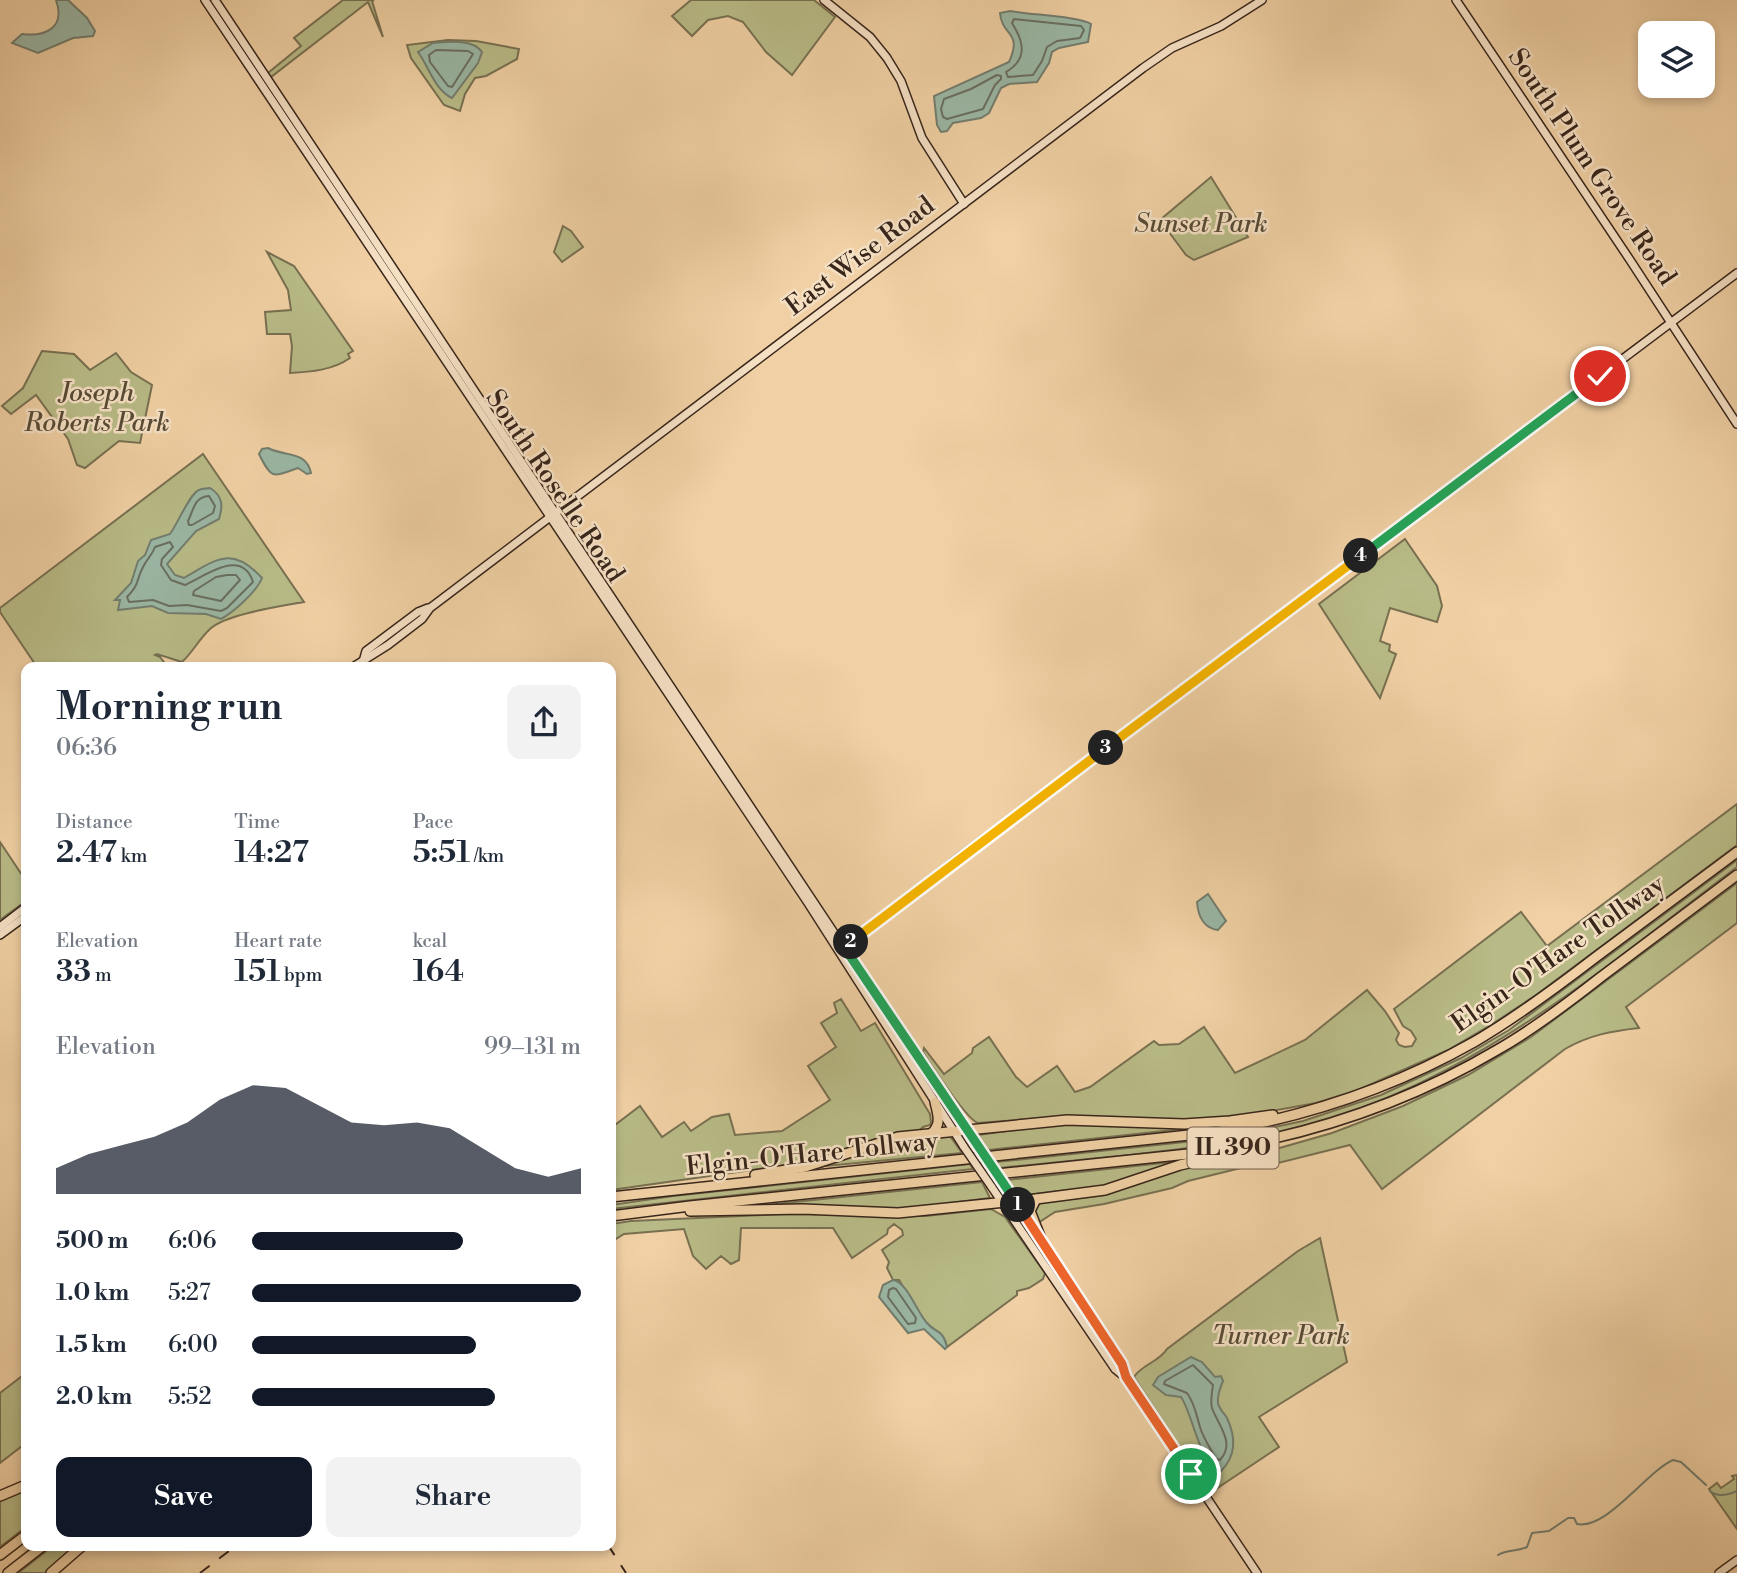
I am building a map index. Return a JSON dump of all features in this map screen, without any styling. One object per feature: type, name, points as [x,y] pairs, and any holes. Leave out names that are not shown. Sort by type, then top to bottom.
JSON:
[{"type":"highway","name":"Elgin-O'Hare Tollway","points":[[616,1196],[1208,1133],[1302,1113],[1356,1097],[1405,1077],[1474,1042],[1535,1003],[1737,852]]},
{"type":"highway","name":"Elgin-O'Hare Tollway","points":[[616,1215],[1188,1154],[1289,1137],[1402,1099],[1491,1054],[1560,1008],[1737,875]]},
{"type":"highway","points":[[931,1134],[939,1122],[935,1102]]},
{"type":"highway","points":[[703,1186],[717,1180],[805,1167],[884,1140],[968,1129],[1067,1120],[1156,1124],[1208,1123],[1302,1113]]},
{"type":"highway","points":[[657,1210],[803,1209],[898,1213],[1002,1203],[1105,1190],[1191,1162],[1274,1145],[1289,1137]]},
{"type":"highway","points":[[1036,1199],[1030,1211],[1043,1244]]},
{"type":"highway","points":[[0,1496],[21,1487]]},
{"type":"highway","points":[[0,1555],[21,1539]]},
{"type":"highway","points":[[8,1573],[36,1551]]},
{"type":"highway","points":[[51,1573],[76,1551]]},
{"type":"main road","name":"South Roselle Road","points":[[205,0],[554,515]]},
{"type":"main road","name":"South Roselle Road","points":[[215,0],[871,995]]},
{"type":"main road","points":[[824,0],[870,37],[887,58],[901,81],[922,138],[964,204]]},
{"type":"main road","name":"East Wise Road","points":[[359,662],[371,657],[405,632],[422,619],[430,608],[1172,48],[1221,26],[1262,0]]},
{"type":"main road","name":"South Plum Grove Road","points":[[1456,0],[1737,424]]},
{"type":"main road","points":[[841,950],[1737,273]]},
{"type":"main road","points":[[0,927],[21,910]]},
{"type":"main road","points":[[0,935],[21,920]]},
{"type":"main road","points":[[871,995],[935,1102],[990,1186],[1115,1369],[1126,1377]]},
{"type":"main road","points":[[871,995],[968,1129],[1122,1364],[1126,1377],[1257,1573]]},
{"type":"main road","points":[[1719,1573],[1737,1560]]},
{"type":"green space","points":[[343,0],[374,0],[372,1],[383,37],[368,2],[271,77],[268,73],[301,46],[294,38]]},
{"type":"green space","points":[[691,0],[814,0],[835,17],[792,75],[766,52],[743,22],[728,16],[708,20],[692,36],[672,16]]},
{"type":"green space","points":[[448,40],[476,41],[519,49],[517,59],[486,76],[475,78],[465,94],[460,111],[444,105],[411,58],[407,45]]},
{"type":"green space","name":"Sunset Park","points":[[1211,177],[1248,237],[1194,260],[1186,255],[1160,220]]},
{"type":"green space","points":[[563,226],[571,231],[583,247],[562,262],[554,252]]},
{"type":"green space","points":[[267,252],[294,266],[353,351],[348,354],[350,358],[329,368],[290,373],[290,334],[267,334],[265,312],[291,310],[288,290]]},
{"type":"green space","name":"Joseph Roberts Park","points":[[42,351],[74,354],[90,370],[116,353],[131,372],[152,385],[140,443],[119,441],[85,468],[77,465],[68,439],[36,395],[11,414],[2,406],[23,388]]},
{"type":"green space","points":[[203,454],[304,602],[228,619],[210,629],[182,662],[157,654],[155,655],[164,662],[34,662],[0,612],[0,608]]},
{"type":"green space","points":[[1405,539],[1437,586],[1442,606],[1437,622],[1390,608],[1380,641],[1390,645],[1389,651],[1396,654],[1380,698],[1319,604]]},
{"type":"green space","points":[[1737,804],[1737,845],[1536,995],[1448,1050],[1358,1090],[1316,1103],[1243,1116],[1178,1121],[1069,1116],[978,1123],[958,1103],[923,1052],[924,1048],[944,1074],[989,1037],[1016,1077],[1027,1087],[1057,1066],[1075,1092],[1090,1087],[1154,1041],[1159,1045],[1179,1044],[1204,1027],[1235,1073],[1305,1040],[1367,990],[1399,1033],[1396,1040],[1399,1045],[1412,1046],[1416,1039],[1411,1031],[1403,1026],[1394,1009],[1521,912],[1547,946]]},
{"type":"green space","points":[[0,842],[21,874],[21,905],[0,920]]},
{"type":"green space","points":[[1737,860],[1737,867],[1544,1011],[1441,1073],[1387,1098],[1289,1130],[1207,1145],[1000,1168],[996,1162],[1222,1138],[1303,1121],[1381,1095],[1461,1058],[1509,1030]]},
{"type":"green space","points":[[1737,883],[1737,923],[1626,1007],[1639,1028],[1601,1034],[1565,1049],[1382,1189],[1350,1145],[1258,1168],[1257,1164],[1104,1204],[1055,1212],[1038,1223],[1033,1208],[1039,1203],[1104,1195],[1192,1165],[1276,1149],[1332,1133],[1403,1106],[1468,1075],[1531,1037]]},
{"type":"green space","points":[[841,999],[861,1031],[875,1023],[930,1114],[930,1125],[919,1131],[885,1136],[808,1162],[616,1189],[616,1124],[640,1106],[662,1137],[684,1122],[691,1131],[712,1117],[729,1114],[735,1135],[782,1131],[830,1100],[808,1066],[836,1047],[821,1023],[837,1013],[834,1003]]},
{"type":"green space","points":[[1067,1123],[1210,1126],[988,1150],[978,1135]]},
{"type":"green space","points":[[950,1136],[962,1153],[815,1167],[894,1142]]},
{"type":"green space","points":[[1181,1161],[1103,1186],[1018,1196],[1007,1180]]},
{"type":"green space","points":[[970,1164],[973,1169],[616,1208],[616,1204]]},
{"type":"green space","points":[[982,1182],[990,1198],[888,1211],[748,1207]]},
{"type":"green space","points":[[991,1209],[1005,1217],[1045,1273],[1043,1279],[1029,1288],[1017,1291],[1017,1295],[947,1347],[943,1337],[923,1319],[899,1280],[893,1280],[887,1268],[889,1262],[882,1250],[903,1235],[902,1230],[894,1224],[887,1234],[852,1258],[833,1228],[741,1228],[739,1260],[731,1264],[721,1256],[706,1269],[693,1256],[684,1229],[624,1234],[616,1239],[616,1223],[631,1221],[786,1214],[926,1216]]},
{"type":"green space","name":"Turner Park","points":[[1320,1238],[1347,1362],[1259,1417],[1279,1447],[1213,1491],[1208,1490],[1134,1377],[1298,1251]]},
{"type":"green space","points":[[21,1377],[21,1447],[0,1463],[0,1393]]},
{"type":"green space","points":[[1737,1475],[1737,1529],[1709,1489],[1717,1483],[1721,1488],[1734,1479],[1732,1476]]},
{"type":"green space","points":[[21,1490],[21,1531],[0,1547],[0,1499]]},
{"type":"green space","points":[[46,1551],[71,1551],[45,1573],[18,1573]]},
{"type":"water","points":[[56,0],[68,0],[87,18],[95,31],[93,36],[73,38],[38,53],[12,43],[22,34],[38,34],[51,29],[58,18]]},
{"type":"water","points":[[1010,11],[1085,21],[1091,24],[1088,42],[1052,52],[1049,63],[1037,82],[1009,84],[1001,88],[989,113],[981,118],[953,123],[947,131],[941,132],[937,125],[934,96],[1009,62],[1013,52],[1013,39],[1004,26],[1000,13]]},
{"type":"water","points":[[433,43],[466,43],[482,52],[478,63],[452,98],[436,83],[418,52]]},
{"type":"water","points":[[268,448],[300,457],[311,473],[307,474],[298,468],[278,474],[270,472],[259,454],[262,449]]},
{"type":"water","points":[[210,488],[221,502],[219,519],[196,531],[167,564],[175,575],[184,578],[215,561],[233,558],[242,561],[262,578],[255,589],[221,619],[206,614],[168,613],[152,606],[118,610],[120,600],[115,600],[131,583],[138,561],[145,555],[151,540],[170,534],[195,492]]},
{"type":"water","points":[[1208,894],[1226,921],[1218,930],[1205,924],[1199,912],[1197,902]]},
{"type":"water","points":[[893,1280],[903,1286],[923,1318],[941,1334],[947,1347],[945,1349],[924,1329],[908,1333],[879,1297],[883,1285]]},
{"type":"water","points":[[1191,1357],[1202,1362],[1215,1377],[1221,1376],[1223,1381],[1218,1403],[1230,1425],[1233,1446],[1230,1459],[1221,1471],[1213,1467],[1207,1459],[1181,1397],[1166,1395],[1153,1385],[1158,1377]]},
{"type":"waterway","points":[[1498,1555],[1527,1547],[1532,1533],[1549,1531],[1568,1518],[1574,1518],[1577,1524],[1601,1518],[1662,1466],[1673,1460],[1681,1462],[1706,1485]]},
{"type":"waterway","points":[[1710,1491],[1720,1495],[1737,1491]]},
{"type":"railway","points":[[200,1573],[229,1551]]},
{"type":"railway","points":[[612,1551],[626,1573]]},
{"type":"route","points":[[1191,1474],[1126,1377],[1122,1364],[1073,1293],[1016,1201],[844,947],[957,859],[1600,376]]}]
